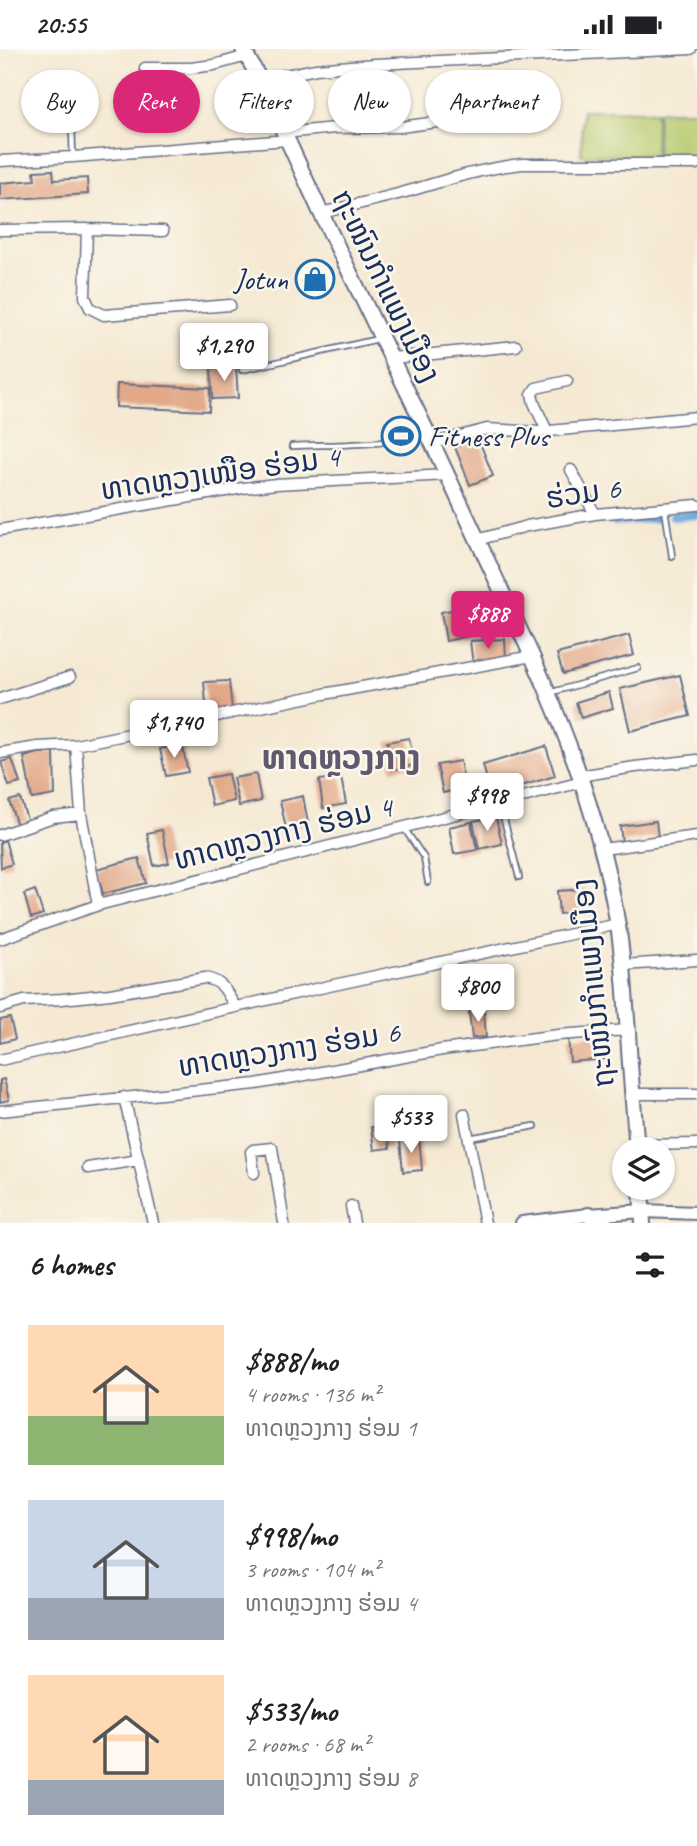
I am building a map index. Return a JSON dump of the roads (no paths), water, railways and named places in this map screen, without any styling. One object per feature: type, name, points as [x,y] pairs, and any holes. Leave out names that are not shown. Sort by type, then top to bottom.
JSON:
[{"type":"main road","name":"ຖະໜົນກຳແພງເມືອງ","points":[[245,52],[255,70]]},
{"type":"main road","name":"ຖະໜົນກຳແພງເມືອງ","points":[[283,133],[431,438],[549,693],[580,779],[603,849],[618,924],[624,965],[636,1137]]},
{"type":"main road","points":[[523,1223],[589,1215],[643,1217],[697,1213]]},
{"type":"main road","points":[[589,1215],[605,1223]]},
{"type":"street","points":[[311,70],[375,64],[691,49]]},
{"type":"street","points":[[145,68],[214,65],[245,52]]},
{"type":"street","points":[[0,161],[73,157],[285,137],[335,128],[400,127],[425,124]]},
{"type":"street","points":[[321,213],[494,167],[522,164],[697,164]]},
{"type":"street","points":[[87,229],[85,297],[90,308],[104,315],[230,305]]},
{"type":"street","points":[[0,230],[163,231]]},
{"type":"street","points":[[392,358],[516,347]]},
{"type":"street","points":[[547,431],[534,403],[533,394],[536,388],[567,380]]},
{"type":"street","points":[[431,438],[486,429],[528,433],[697,417]]},
{"type":"street","points":[[571,470],[595,514]]},
{"type":"street","name":"ທາດຫຼວງເໜືອ ຮ່ອມ 4","points":[[0,530],[276,484],[448,475]]},
{"type":"street","name":"ຮ່ວມ 6","points":[[477,540],[527,526],[595,514],[697,505]]},
{"type":"street","points":[[0,753],[76,745],[324,694],[532,656]]},
{"type":"street","points":[[0,699],[70,677]]},
{"type":"street","points":[[76,745],[81,814],[98,905]]},
{"type":"street","name":"ທາດຫຼວງກາງ ຮ່ອມ 4","points":[[0,939],[98,905],[500,803],[580,779],[635,767],[697,760]]},
{"type":"street","points":[[0,835],[53,817],[81,814]]},
{"type":"street","points":[[603,849],[697,836]]},
{"type":"street","points":[[0,1060],[618,924]]},
{"type":"street","points":[[624,965],[697,960]]},
{"type":"street","points":[[0,1008],[24,1001],[110,994],[205,978],[215,980],[223,986],[235,1007]]},
{"type":"street","name":"ທາດຫຼວງກາງ ຮ່ອມ 6","points":[[0,1111],[256,1084],[442,1050],[558,1035],[628,1030]]},
{"type":"street","points":[[632,1094],[697,1094]]},
{"type":"street","points":[[124,1097],[153,1223]]},
{"type":"street","points":[[464,1114],[485,1223]]},
{"type":"street","points":[[675,1145],[697,1144]]},
{"type":"street","points":[[254,1173],[251,1152],[272,1148],[285,1223]]},
{"type":"street","points":[[88,1168],[139,1160]]},
{"type":"street","points":[[351,1206],[354,1223]]},
{"type":"lane","points":[[72,133],[73,157]]},
{"type":"lane","points":[[242,370],[383,338]]},
{"type":"lane","points":[[292,446],[431,438]]},
{"type":"lane","points":[[665,508],[672,556]]},
{"type":"lane","points":[[549,693],[638,668]]},
{"type":"lane","points":[[500,803],[519,877]]},
{"type":"lane","points":[[403,828],[424,858],[429,882]]},
{"type":"lane","points":[[468,1138],[535,1126]]},
{"type":"waterway","points":[[674,516],[697,514]]},
{"type":"waterway","points":[[615,521],[658,517]]},
{"type":"place","name":"Jotun","points":[[315,279]]},
{"type":"place","name":"Fitness Plus","points":[[401,436]]},
{"type":"district","name":"ທາດຫຼວງກາງ","points":[[341,758]]}]
